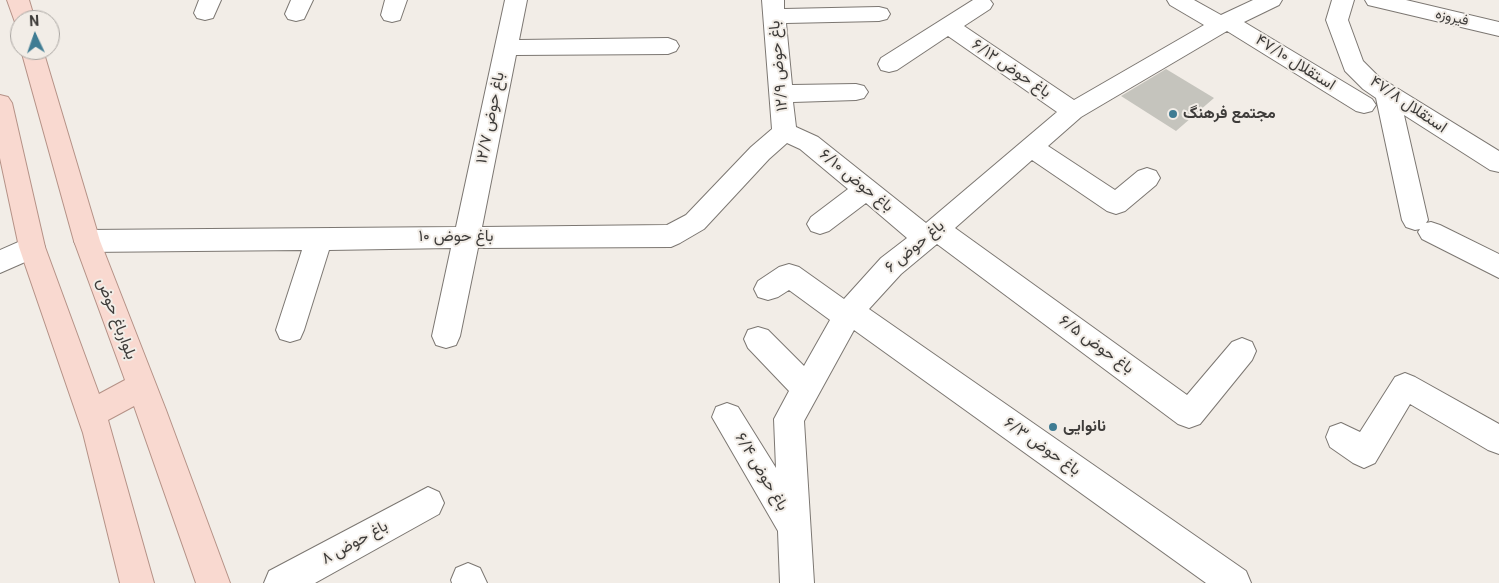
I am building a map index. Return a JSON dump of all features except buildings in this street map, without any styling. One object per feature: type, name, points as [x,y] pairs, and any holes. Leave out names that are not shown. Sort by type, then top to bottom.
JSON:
[{"type":"main road","name":"بلوارباغ حوض","points":[[35,60],[87,241],[213,583]]},
{"type":"main road","points":[[0,103],[32,247],[98,433],[137,583]]},
{"type":"main road","points":[[91,414],[142,386]]},
{"type":"street","name":"۱۲/۷ باغ حوض","points":[[446,336],[516,0]]},
{"type":"street","name":"۴۷/۱۰ استقلال","points":[[1178,0],[1224,23],[1358,101],[1379,88]]},
{"type":"street","name":"۶ باغ حوض","points":[[797,583],[789,419],[849,313],[891,266],[1073,111],[1224,23],[1271,0]]},
{"type":"street","name":"۴۷/۸ استقلال","points":[[1343,0],[1337,20],[1353,65],[1379,88],[1499,163]]},
{"type":"street","name":"فیروزه","points":[[1376,0],[1499,29]]},
{"type":"street","points":[[889,64],[950,27],[982,4]]},
{"type":"street","points":[[774,8],[879,14]]},
{"type":"street","name":"۱۲/۹ باغ حوض","points":[[774,8],[784,132]]},
{"type":"street","name":"۶/۱۲ باغ حوض","points":[[950,27],[1073,111]]},
{"type":"street","points":[[506,48],[668,46]]},
{"type":"street","points":[[1379,88],[1423,226],[1499,268]]},
{"type":"street","points":[[781,94],[856,92]]},
{"type":"street","name":"۱۰ باغ حوض","points":[[87,241],[671,236],[695,222],[760,153],[784,132]]},
{"type":"street","name":"۶/۱۰ باغ حوض","points":[[784,132],[809,143],[866,189],[931,233]]},
{"type":"street","points":[[1031,147],[1116,204],[1147,178]]},
{"type":"street","points":[[820,224],[866,189]]},
{"type":"street","name":"۶/۵ باغ حوض","points":[[931,233],[1189,414],[1242,351]]},
{"type":"street","points":[[290,330],[319,239]]},
{"type":"street","points":[[0,262],[32,247]]},
{"type":"street","name":"۶/۳ باغ حوض","points":[[768,289],[789,275],[849,313],[1234,583]]},
{"type":"street","points":[[758,340],[806,388]]},
{"type":"street","points":[[1341,437],[1364,453],[1405,386],[1499,440]]},
{"type":"street","name":"۶/۴ باغ حوض","points":[[727,417],[795,528]]},
{"type":"street","name":"۸ باغ حوض","points":[[281,583],[428,503]]},
{"type":"place","name":"مجتمع فرهنگ","points":[[1173,114]]},
{"type":"place","name":"نانوایی","points":[[1053,427]]}]
